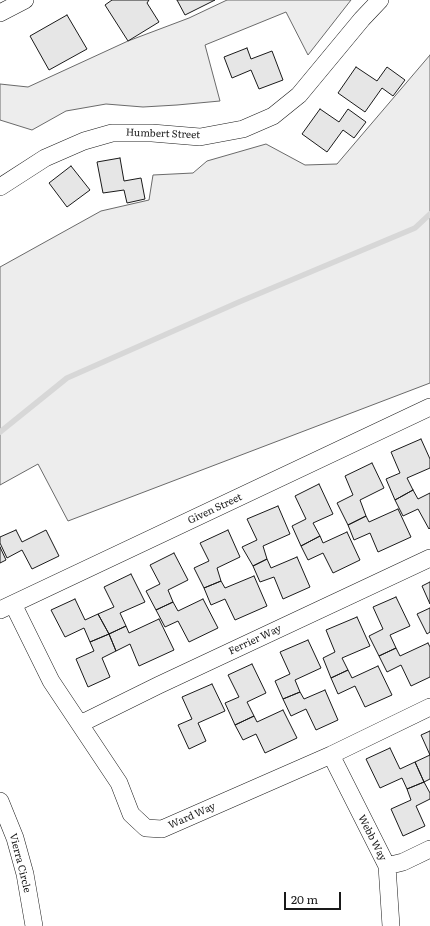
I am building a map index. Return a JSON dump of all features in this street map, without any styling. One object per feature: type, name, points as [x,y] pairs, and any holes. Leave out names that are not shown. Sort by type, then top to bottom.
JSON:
[{"type":"street","points":[[0,13],[25,0]]},
{"type":"street","name":"Humbert Street","points":[[0,187],[45,158],[84,140],[112,133],[152,133],[200,137],[243,128],[274,116],[299,95],[362,19],[380,0]]},
{"type":"street","name":"Given Street","points":[[7,607],[430,407]]},
{"type":"street","name":"Ferrier Way","points":[[80,724],[159,685],[430,558]]},
{"type":"street","name":"Ward Way","points":[[7,607],[51,681],[119,783],[131,814],[146,828],[162,829],[331,755],[430,707]]},
{"type":"street","name":"Webb Way","points":[[331,755],[387,866],[391,926]]},
{"type":"street","name":"Vierra Circle","points":[[0,801],[7,835],[25,874],[34,926]]},
{"type":"street","points":[[387,866],[403,862],[430,849]]},
{"type":"shaded area","points":[[227,0],[351,0],[308,55],[286,12],[205,45],[220,101],[143,107],[106,104],[66,111],[32,130],[0,120],[0,84],[28,87],[128,41],[189,18]]},
{"type":"shaded area","points":[[430,55],[430,383],[68,521],[38,464],[0,485],[0,267],[101,211],[149,200],[153,175],[193,173],[207,161],[266,144],[305,165],[337,164]]},
{"type":"building","points":[[112,0],[149,0],[147,3],[159,22],[128,41],[105,5]]},
{"type":"building","points":[[177,0],[215,0],[185,15]]},
{"type":"building","points":[[67,15],[87,49],[49,70],[30,36]]},
{"type":"building","points":[[247,48],[251,59],[272,51],[283,80],[259,89],[251,70],[232,78],[224,57]]},
{"type":"building","points":[[356,67],[377,81],[387,67],[405,80],[393,96],[382,88],[365,112],[338,93]]},
{"type":"building","points":[[320,109],[339,122],[348,109],[366,122],[354,138],[343,130],[327,152],[302,134]]},
{"type":"building","points":[[120,158],[124,181],[141,178],[145,199],[127,203],[124,190],[103,193],[97,162]]},
{"type":"building","points":[[71,166],[90,190],[67,207],[49,183]]},
{"type":"building","points":[[421,439],[430,459],[430,468],[407,478],[413,490],[395,500],[386,479],[400,473],[391,452]]},
{"type":"building","points":[[372,463],[384,488],[360,500],[366,516],[348,525],[337,503],[353,495],[345,476]]},
{"type":"building","points":[[319,484],[333,514],[313,523],[320,536],[301,546],[292,526],[306,519],[295,496]]},
{"type":"building","points":[[413,490],[418,499],[430,493],[429,529],[418,509],[403,516],[395,500]]},
{"type":"building","points":[[278,506],[290,534],[263,546],[267,559],[253,566],[242,547],[257,540],[247,519]]},
{"type":"building","points":[[398,509],[411,537],[378,552],[370,533],[354,540],[348,525],[366,516],[369,522]]},
{"type":"building","points":[[16,530],[22,542],[46,530],[59,556],[32,569],[22,550],[7,558],[0,543],[0,537]]},
{"type":"building","points":[[228,530],[240,557],[217,568],[221,581],[204,588],[194,568],[209,561],[200,543]]},
{"type":"building","points":[[347,532],[360,560],[333,573],[323,553],[308,560],[301,546],[320,536],[323,543]]},
{"type":"building","points":[[0,547],[6,560],[0,563]]},
{"type":"building","points":[[174,553],[188,580],[168,590],[173,602],[156,610],[146,591],[160,584],[150,565]]},
{"type":"building","points":[[297,557],[310,587],[283,599],[274,577],[260,582],[253,566],[267,559],[271,568]]},
{"type":"building","points":[[131,574],[145,602],[120,613],[126,626],[109,634],[98,614],[114,607],[104,587]]},
{"type":"building","points":[[254,576],[267,606],[235,620],[225,599],[211,605],[204,588],[221,581],[225,588]]},
{"type":"building","points":[[430,582],[430,604],[422,586]]},
{"type":"building","points":[[396,597],[410,626],[390,635],[396,648],[379,656],[369,636],[383,629],[373,607]]},
{"type":"building","points":[[75,599],[85,620],[98,614],[109,634],[90,642],[84,628],[65,637],[51,610]]},
{"type":"building","points":[[203,599],[218,628],[189,642],[178,621],[165,627],[156,610],[173,602],[178,611]]},
{"type":"building","points":[[430,608],[430,632],[427,634],[417,614]]},
{"type":"building","points":[[357,617],[370,646],[342,658],[348,670],[331,678],[323,658],[335,652],[326,630]]},
{"type":"building","points":[[159,619],[174,650],[139,666],[130,644],[116,651],[109,634],[126,626],[129,633]]},
{"type":"building","points":[[109,634],[116,651],[102,658],[110,677],[88,687],[76,659],[94,651],[90,642]]},
{"type":"building","points":[[308,640],[321,668],[295,680],[300,692],[283,699],[275,681],[290,674],[280,652]]},
{"type":"building","points":[[428,643],[430,647],[430,677],[411,686],[401,665],[387,672],[379,656],[396,648],[400,656]]},
{"type":"building","points":[[252,664],[266,693],[247,702],[254,716],[235,725],[225,703],[239,697],[228,675]]},
{"type":"building","points":[[378,666],[392,695],[365,707],[355,686],[338,694],[331,678],[348,670],[352,678]]},
{"type":"building","points":[[212,684],[225,711],[198,723],[206,741],[189,749],[178,725],[192,719],[182,697]]},
{"type":"building","points":[[325,690],[338,720],[316,730],[306,709],[291,716],[283,699],[300,692],[304,699]]},
{"type":"building","points":[[283,710],[297,738],[265,753],[256,734],[243,740],[235,725],[254,716],[257,722]]},
{"type":"building","points":[[430,731],[430,755],[421,735]]},
{"type":"building","points":[[390,748],[400,769],[415,762],[424,782],[407,789],[402,778],[380,788],[366,759]]},
{"type":"building","points":[[430,755],[430,779],[424,782],[415,762]]},
{"type":"building","points":[[424,782],[430,793],[430,799],[416,806],[425,826],[403,836],[391,809],[411,800],[407,789]]},
{"type":"waterway","points":[[0,432],[67,378],[239,302],[415,228],[430,214]]}]
